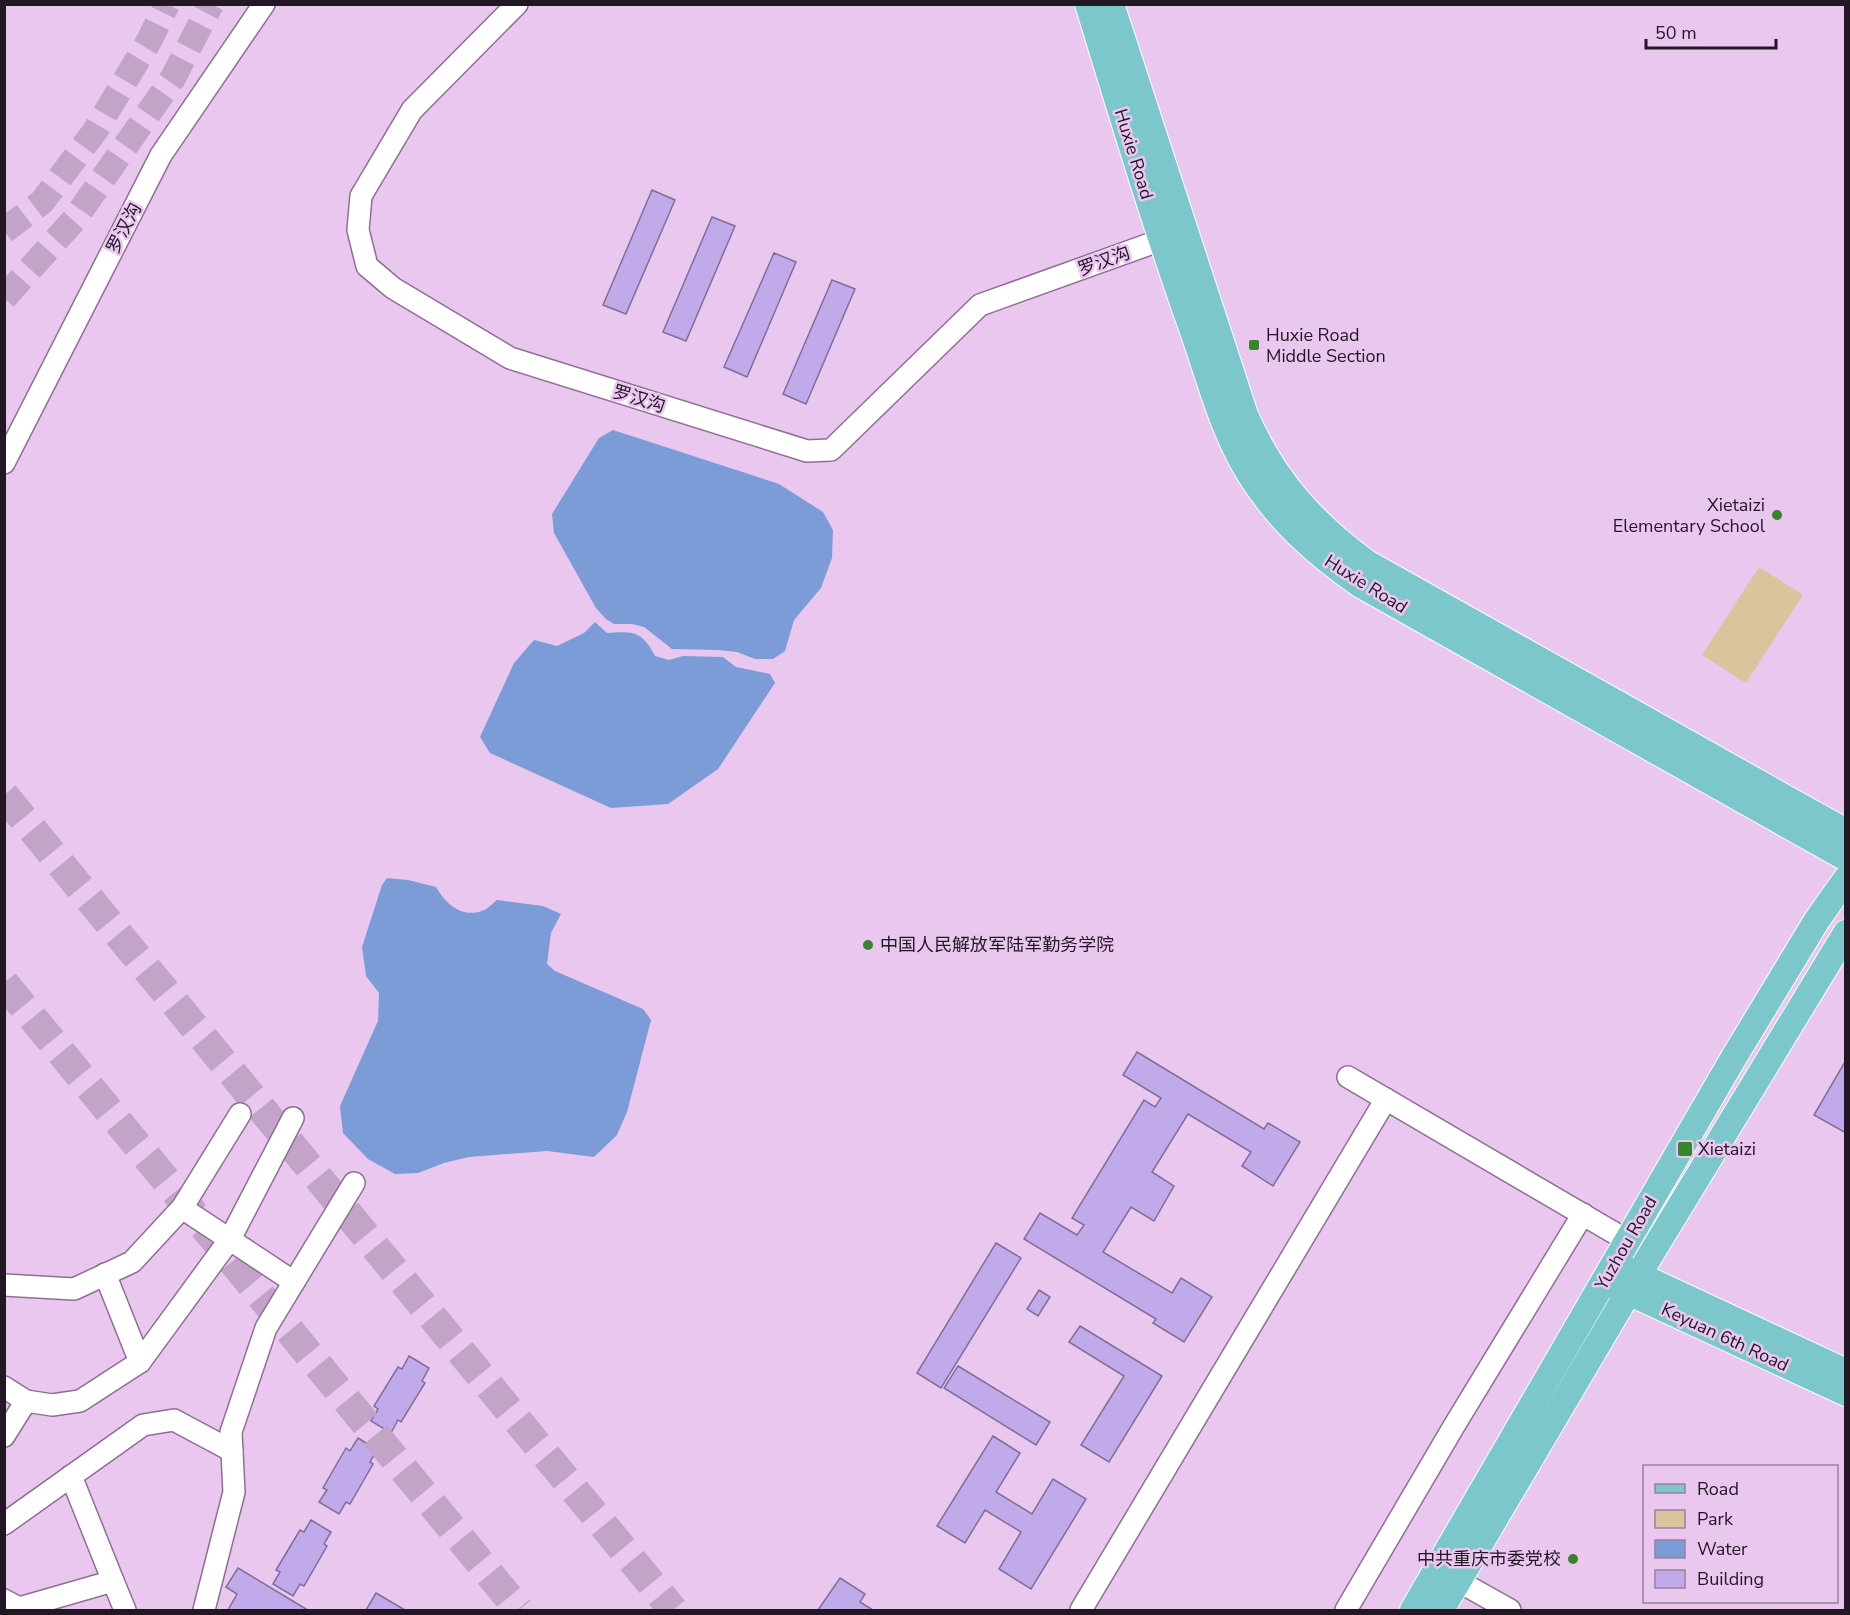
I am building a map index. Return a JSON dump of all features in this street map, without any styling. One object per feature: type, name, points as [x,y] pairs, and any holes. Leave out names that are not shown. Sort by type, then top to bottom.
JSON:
[{"type":"main road","name":"Huxie Road","points":[[1088,4],[1161,240],[1236,450],[1269,502],[1297,534],[1327,562],[1361,585],[1845,858]]},
{"type":"main road","name":"Huxie Road","points":[[1111,4],[1245,415],[1256,439],[1289,492],[1313,519],[1367,563],[1845,831]]},
{"type":"main road","name":"Yuzhou Road","points":[[1413,1611],[1734,1056],[1845,879]]},
{"type":"main road","name":"Yuzhou Road","points":[[1441,1611],[1651,1254],[1845,933]]},
{"type":"main road","name":"Keyuan 6th Road","points":[[1609,1273],[1845,1372]]},
{"type":"main road","name":"Keyuan 6th Road","points":[[1634,1284],[1845,1394]]},
{"type":"street","name":"罗汉沟","points":[[4,463],[161,155],[264,4]]},
{"type":"street","name":"罗汉沟","points":[[517,4],[412,110],[361,196],[358,230],[366,266],[393,288],[510,358],[807,451],[831,450],[980,305],[1185,232]]},
{"type":"street","points":[[1348,1077],[1651,1254]]},
{"type":"street","points":[[1081,1611],[1386,1099]]},
{"type":"street","points":[[4,1286],[74,1289],[132,1262],[182,1208],[240,1114]]},
{"type":"street","points":[[4,1387],[26,1401],[52,1405],[80,1401],[140,1362],[230,1239],[293,1118]]},
{"type":"street","points":[[204,1611],[234,1492],[231,1432],[266,1328],[354,1183]]},
{"type":"street","points":[[182,1208],[294,1282]]},
{"type":"street","points":[[1346,1611],[1454,1426],[1583,1214]]},
{"type":"street","points":[[105,1274],[140,1362]]},
{"type":"street","points":[[4,1436],[26,1401]]},
{"type":"street","points":[[4,1524],[142,1425],[174,1420],[232,1451]]},
{"type":"street","points":[[71,1476],[125,1611]]},
{"type":"street","points":[[4,1600],[19,1608],[113,1581]]},
{"type":"street","points":[[1458,1581],[1510,1611]]},
{"type":"green space","points":[[1759,567],[1803,595],[1746,683],[1702,655]]},
{"type":"water","points":[[613,430],[779,484],[823,512],[833,530],[832,558],[821,588],[794,620],[785,651],[773,659],[755,659],[737,652],[672,649],[644,627],[614,624],[596,608],[554,533],[552,514],[599,438]]},
{"type":"water","points":[[595,622],[607,633],[636,634],[646,642],[655,656],[669,660],[683,656],[723,657],[736,667],[770,674],[775,683],[718,769],[668,804],[611,808],[490,753],[480,737],[514,663],[534,640],[557,646],[584,633]]},
{"type":"water","points":[[387,878],[408,880],[436,887],[449,904],[467,913],[484,910],[497,900],[543,906],[561,914],[551,933],[547,964],[555,971],[643,1009],[651,1020],[627,1112],[617,1135],[594,1157],[547,1151],[469,1157],[418,1173],[395,1174],[368,1159],[343,1133],[340,1106],[378,1021],[379,993],[366,976],[362,947],[382,885]]},
{"type":"building","points":[[652,190],[675,200],[626,314],[603,305]]},
{"type":"building","points":[[712,217],[735,226],[686,341],[663,332]]},
{"type":"building","points":[[774,253],[796,262],[747,377],[724,367]]},
{"type":"building","points":[[832,280],[855,289],[806,404],[783,394]]},
{"type":"building","points":[[1137,1052],[1264,1129],[1268,1123],[1300,1142],[1273,1186],[1242,1166],[1251,1152],[1188,1114],[1152,1172],[1174,1186],[1154,1221],[1131,1207],[1103,1252],[1172,1293],[1181,1278],[1212,1297],[1184,1342],[1153,1323],[1156,1319],[1024,1239],[1040,1213],[1077,1235],[1084,1225],[1072,1218],[1144,1100],[1155,1107],[1161,1098],[1123,1075]]},
{"type":"building","points":[[1846,1060],[1846,1133],[1814,1115]]},
{"type":"building","points":[[996,1243],[1021,1258],[941,1388],[917,1373]]},
{"type":"building","points":[[1039,1290],[1050,1297],[1038,1316],[1027,1309]]},
{"type":"building","points":[[1080,1326],[1162,1376],[1109,1462],[1081,1445],[1124,1376],[1069,1342]]},
{"type":"building","points":[[409,1356],[429,1368],[422,1381],[425,1383],[401,1422],[398,1420],[391,1433],[371,1421],[378,1409],[374,1406],[398,1367],[402,1369]]},
{"type":"building","points":[[958,1366],[1050,1422],[1036,1445],[944,1388]]},
{"type":"building","points":[[993,1436],[1020,1453],[996,1492],[1032,1514],[1053,1479],[1086,1499],[1031,1589],[999,1569],[1021,1532],[985,1510],[965,1543],[937,1526]]},
{"type":"building","points":[[358,1438],[377,1450],[370,1462],[373,1464],[350,1504],[346,1502],[339,1514],[319,1502],[327,1490],[323,1488],[346,1448],[350,1451]]},
{"type":"building","points":[[311,1520],[331,1532],[324,1544],[327,1546],[304,1586],[300,1584],[293,1596],[273,1584],[280,1572],[276,1570],[300,1530],[304,1532]]},
{"type":"building","points":[[238,1568],[306,1609],[228,1610],[237,1594],[226,1587]]},
{"type":"building","points":[[840,1578],[865,1594],[860,1602],[873,1610],[818,1610]]},
{"type":"building","points":[[376,1593],[405,1610],[366,1610]]},
{"type":"tunnel","points":[[4,231],[42,202],[95,131],[150,39],[167,4]]},
{"type":"tunnel","points":[[4,298],[74,220],[173,78],[211,4]]},
{"type":"tunnel","points":[[4,795],[673,1610]]},
{"type":"tunnel","points":[[4,983],[519,1610]]},
{"type":"place","name":"Huxie Road Middle Section","points":[[1254,345]]},
{"type":"place","name":"Xietaizi Elementary School","points":[[1777,515]]},
{"type":"place","name":"中国人民解放军陆军勤务学院","points":[[868,945]]},
{"type":"place","name":"Xietaizi","points":[[1685,1149]]},
{"type":"place","name":"中共重庆市委党校","points":[[1573,1559]]}]
